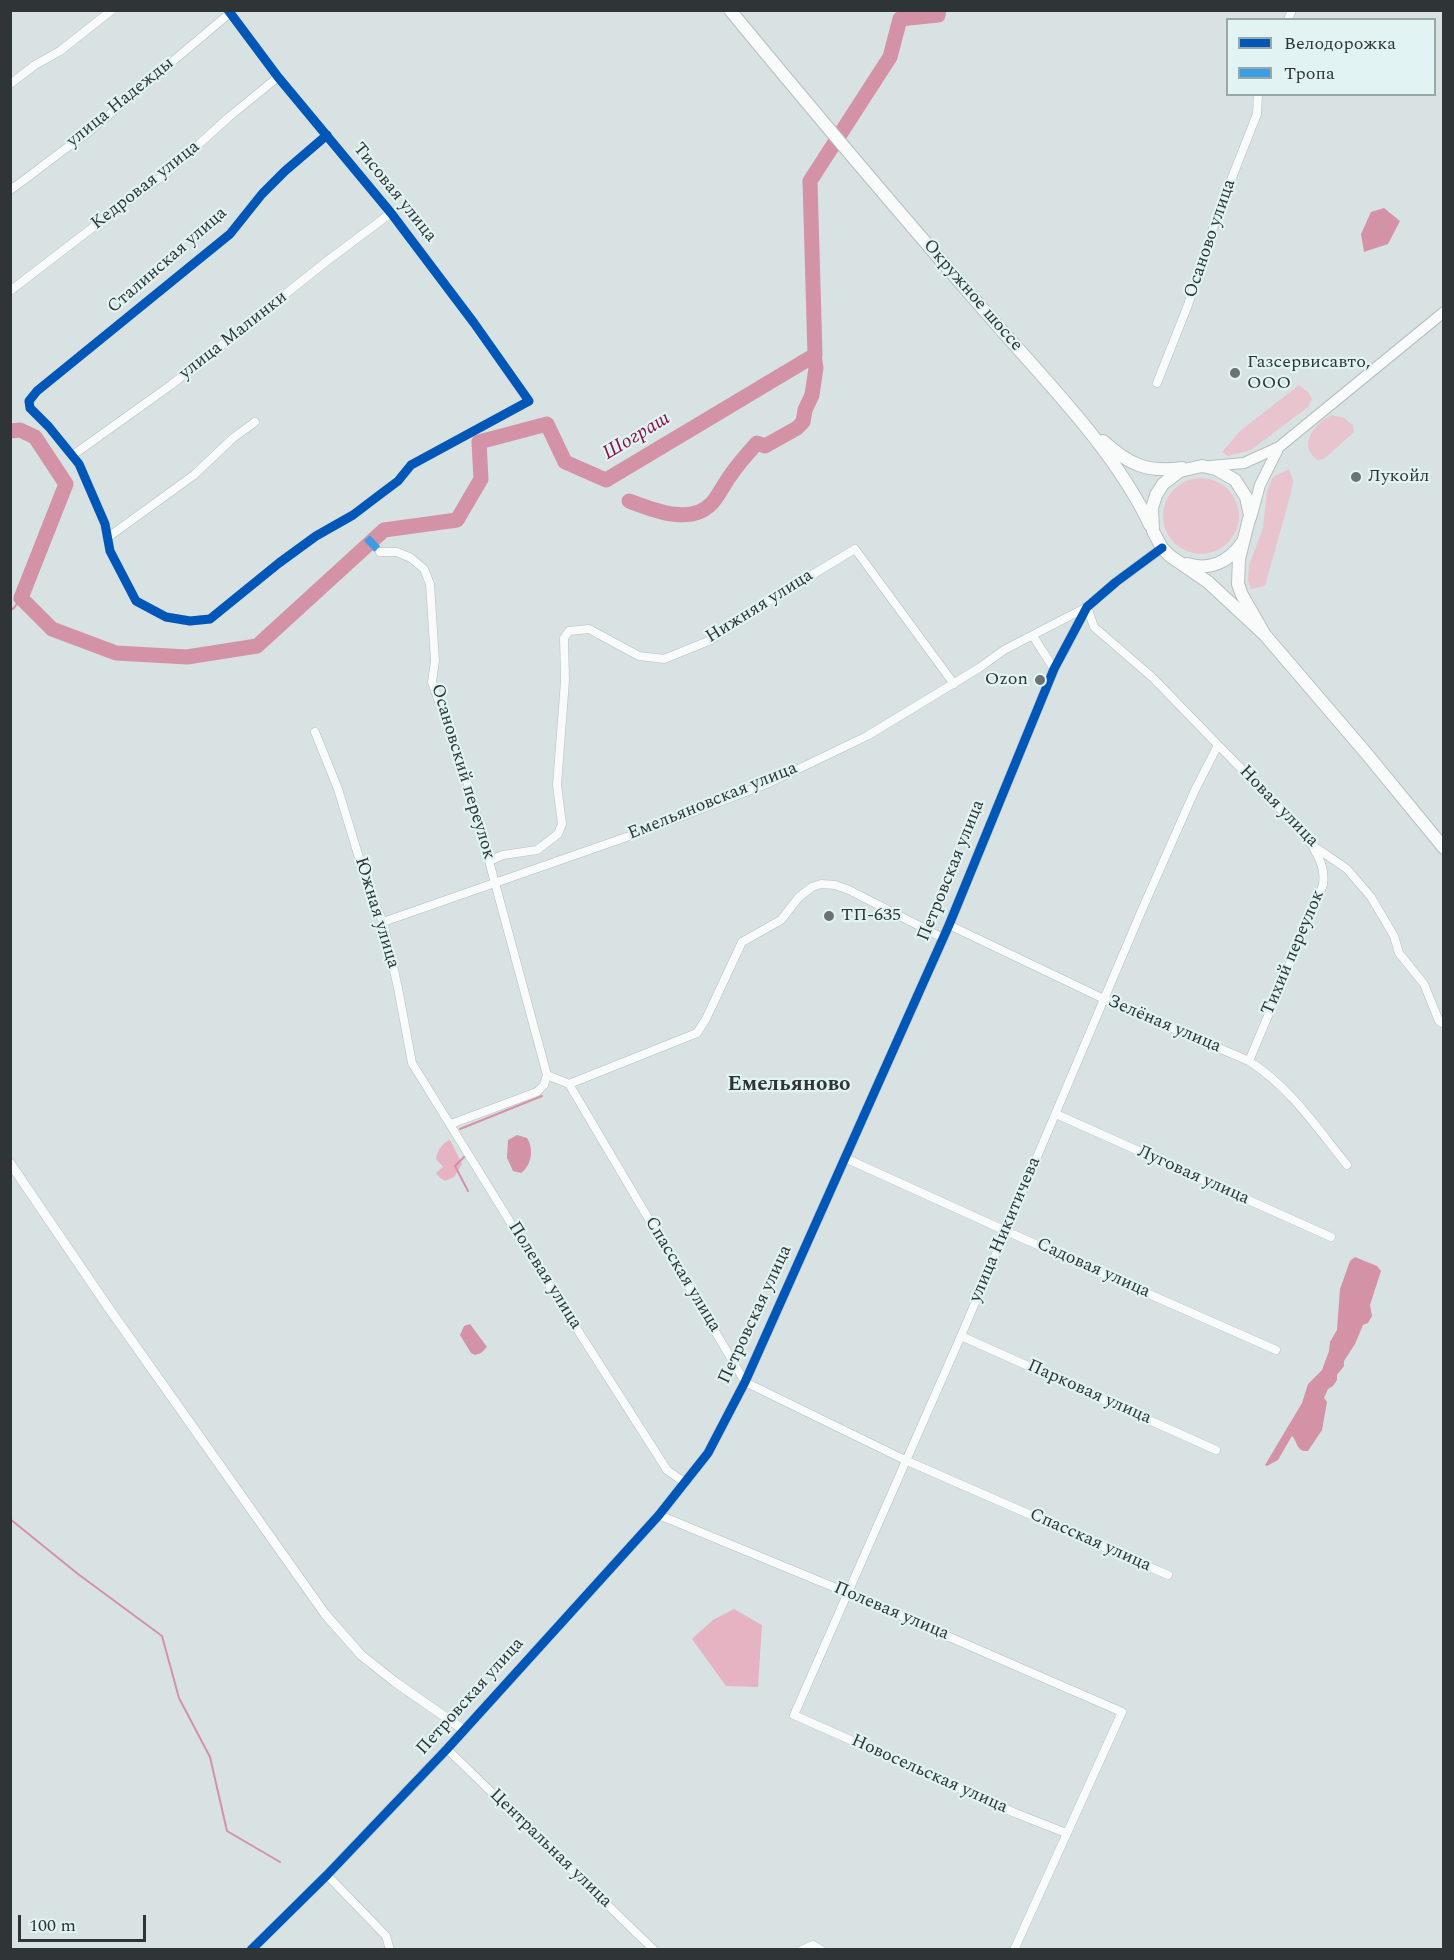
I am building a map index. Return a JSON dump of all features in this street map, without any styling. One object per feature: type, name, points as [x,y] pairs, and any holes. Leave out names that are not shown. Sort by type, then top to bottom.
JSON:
[{"type":"main road","name":"Окружное шоссе","points":[[730,10],[864,171],[1080,421],[1134,493],[1163,548]]},
{"type":"main road","points":[[1443,312],[1279,447],[1244,463],[1189,467],[1168,479],[1156,495],[1151,515],[1163,548],[1208,582],[1265,635],[1366,753],[1443,848]]},
{"type":"main road","name":"Окружное шоссе","points":[[1080,421],[1115,453],[1136,465],[1152,469],[1189,467]]},
{"type":"main road","points":[[1265,635],[1242,596],[1238,584],[1238,567],[1260,485],[1279,447]]},
{"type":"main road","points":[[1209,466],[1228,475],[1239,485],[1249,507],[1249,524]]},
{"type":"main road","points":[[1163,548],[1191,566],[1215,565],[1230,557],[1244,540]]},
{"type":"street","points":[[10,84],[35,65],[60,51],[112,10]]},
{"type":"street","name":"Тисовая улица","points":[[107,538],[110,551],[136,601],[166,617],[190,621],[210,619],[279,563],[316,536],[353,515],[398,481],[411,465],[529,401],[392,213],[278,77],[229,12]]},
{"type":"street","name":"улица Надежды","points":[[10,190],[85,135],[229,12]]},
{"type":"street","name":"Кедровая улица","points":[[10,291],[167,173],[278,77]]},
{"type":"street","name":"Осаново улица","points":[[1157,383],[1188,305],[1218,213],[1257,114],[1258,96]]},
{"type":"street","name":"Сталинская улица","points":[[73,455],[30,408],[29,401],[37,391],[224,240],[262,194],[327,135]]},
{"type":"street","name":"улица Малинки","points":[[73,455],[171,385],[392,213]]},
{"type":"street","points":[[73,455],[105,524],[107,538],[194,475],[233,438],[255,422]]},
{"type":"street","name":"Петровская улица","points":[[251,1950],[327,1875],[447,1749],[659,1515],[708,1453],[745,1382],[949,925],[1054,669],[1087,607],[1116,582],[1163,548]]},
{"type":"street","name":"Нижняя улица","points":[[489,861],[502,855],[537,850],[558,834],[562,824],[557,785],[565,681],[564,638],[569,631],[589,629],[639,656],[664,658],[711,640],[759,607],[855,549],[954,684]]},
{"type":"street","name":"Осановский переулок","points":[[380,552],[397,552],[411,558],[424,569],[430,584],[435,661],[432,682],[469,787],[494,882]]},
{"type":"street","name":"Емельяновская улица","points":[[383,922],[638,833],[769,783],[867,736],[954,684],[1004,650],[1087,607]]},
{"type":"street","name":"Новая улица","points":[[1087,607],[1094,627],[1152,676],[1294,823],[1312,845],[1347,869],[1371,897],[1394,936],[1399,953],[1424,984],[1439,1021],[1443,1024]]},
{"type":"street","points":[[1033,636],[1054,669]]},
{"type":"street","name":"Южная улица","points":[[315,732],[338,789],[368,886],[383,922],[412,1063],[451,1124]]},
{"type":"street","name":"улица Никитичева","points":[[794,1715],[961,1336],[1195,790],[1218,745]]},
{"type":"street","name":"Тихий переулок","points":[[1249,1061],[1323,885],[1324,875],[1321,861],[1312,845]]},
{"type":"street","points":[[451,1124],[537,1092],[544,1085],[547,1075],[494,882]]},
{"type":"street","points":[[547,1075],[568,1084],[697,1033],[706,1019],[742,942],[781,920],[799,897],[812,887],[821,884],[835,885],[849,890],[943,938]]},
{"type":"street","name":"Зелёная улица","points":[[949,925],[1104,999],[1249,1061],[1284,1088],[1347,1165]]},
{"type":"street","name":"Спасская улица","points":[[568,1084],[745,1382],[906,1460],[1168,1575]]},
{"type":"street","name":"Луговая улица","points":[[1056,1114],[1331,1237]]},
{"type":"street","name":"Полевая улица","points":[[451,1124],[554,1293],[667,1470],[684,1482]]},
{"type":"street","name":"Садовая улица","points":[[846,1158],[1276,1350]]},
{"type":"street","points":[[10,1163],[108,1307],[325,1614],[361,1655],[394,1682],[464,1730]]},
{"type":"street","name":"Парковая улица","points":[[961,1336],[1216,1450]]},
{"type":"street","name":"Полевая улица","points":[[659,1515],[848,1593],[1122,1712],[1066,1833]]},
{"type":"street","name":"Новосельская улица","points":[[794,1715],[1015,1813],[1066,1833]]},
{"type":"street","name":"Центральная улица","points":[[447,1749],[654,1950]]},
{"type":"street","points":[[1014,1950],[1066,1833]]},
{"type":"street","points":[[327,1875],[386,1936],[390,1950]]},
{"type":"street","points":[[802,1950],[813,1945],[821,1950]]},
{"type":"shaded area","points":[[1384,208],[1400,221],[1388,244],[1364,252],[1361,234],[1371,212]]},
{"type":"shaded area","points":[[1299,385],[1309,393],[1312,399],[1308,407],[1251,450],[1228,456],[1222,452],[1240,431]]},
{"type":"shaded area","points":[[1332,415],[1344,418],[1353,425],[1354,432],[1324,459],[1318,460],[1309,448],[1310,435],[1320,423]]},
{"type":"shaded area","points":[[1289,469],[1293,480],[1291,493],[1265,586],[1251,589],[1248,580],[1249,565],[1263,528],[1267,491],[1273,477]]},
{"type":"shaded area","points":[[1201,478],[1216,481],[1228,489],[1236,501],[1239,516],[1236,531],[1228,543],[1216,551],[1201,554],[1186,551],[1174,543],[1166,531],[1163,516],[1166,501],[1174,489],[1186,481]]},
{"type":"shaded area","points":[[517,1135],[527,1138],[531,1152],[528,1166],[521,1173],[513,1171],[507,1158],[508,1140]]},
{"type":"shaded area","points":[[450,1140],[462,1164],[454,1177],[445,1181],[436,1173],[443,1167],[436,1159],[440,1148]]},
{"type":"shaded area","points":[[1355,1257],[1377,1266],[1381,1271],[1370,1305],[1372,1316],[1368,1323],[1363,1325],[1344,1361],[1344,1366],[1337,1375],[1337,1380],[1328,1389],[1324,1398],[1327,1402],[1322,1430],[1308,1451],[1301,1450],[1292,1436],[1278,1460],[1267,1466],[1265,1465],[1302,1403],[1308,1384],[1322,1370],[1330,1342],[1337,1330],[1340,1289],[1350,1261]]},
{"type":"shaded area","points":[[470,1324],[487,1347],[475,1355],[471,1353],[460,1335],[464,1326]]},
{"type":"shaded area","points":[[734,1609],[762,1625],[758,1687],[726,1686],[692,1639],[713,1620]]},
{"type":"waterway","name":"Шограш","points":[[10,431],[20,430],[35,437],[66,484],[21,598],[52,629],[116,653],[187,657],[257,646],[384,530],[457,520],[481,479],[479,442],[547,424],[565,462],[606,480],[815,355],[810,181],[890,57],[900,19],[938,15],[939,10]]},
{"type":"waterway","points":[[629,501],[660,512],[683,515],[694,514],[712,503],[736,467],[757,443],[765,446],[797,428],[803,422],[805,410],[812,395],[816,368],[814,356]]},
{"type":"waterway","points":[[10,610],[21,598]]},
{"type":"waterway","points":[[460,1129],[542,1096]]},
{"type":"waterway","points":[[465,1153],[466,1155],[455,1166],[468,1191]]},
{"type":"waterway","points":[[10,1519],[78,1574],[162,1636],[179,1698],[210,1757],[227,1831],[280,1862]]},
{"type":"marked path","points":[[367,538],[380,552]]},
{"type":"cycle path","points":[[228,10],[278,77],[391,213],[474,323],[529,401],[411,465],[398,481],[353,515],[316,536],[279,563],[210,619],[190,621],[166,617],[136,601],[110,551],[105,524],[79,464],[30,408],[29,401],[37,391],[230,234],[262,194],[285,171],[327,135]]},
{"type":"cycle path","points":[[251,1950],[327,1875],[447,1749],[659,1515],[708,1453],[745,1382],[949,925],[1054,669],[1087,607],[1162,548]]},
{"type":"place","name":"Газсервисавто, ООО","points":[[1235,373]]},
{"type":"place","name":"Лукойл","points":[[1356,477]]},
{"type":"place","name":"Ozon","points":[[1040,680]]},
{"type":"place","name":"ТП-635","points":[[829,916]]},
{"type":"district","name":"Емельяново","points":[[789,1086]]}]
